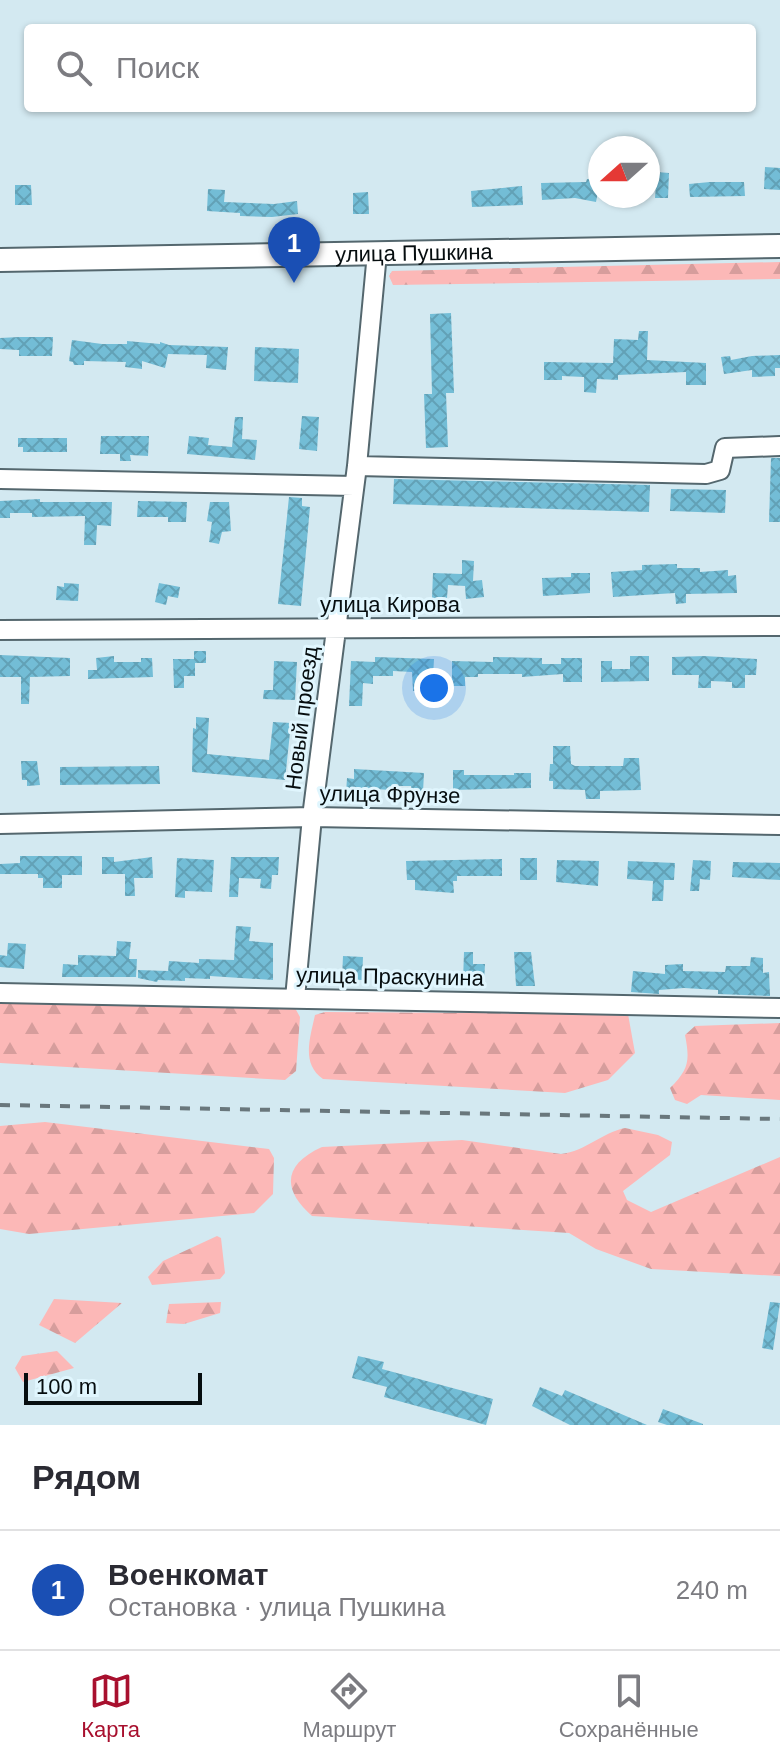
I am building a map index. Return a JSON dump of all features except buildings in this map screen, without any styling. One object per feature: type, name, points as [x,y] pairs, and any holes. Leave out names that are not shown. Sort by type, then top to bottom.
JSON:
[{"type":"main road","name":"улица Пушкина","points":[[0,260],[780,246]]},
{"type":"street","name":"Новый проезд","points":[[295,998],[312,817],[357,466],[377,253]]},
{"type":"street","points":[[357,466],[706,474],[720,470],[725,448],[780,446]]},
{"type":"street","points":[[0,479],[354,486]]},
{"type":"street","name":"улица Кирова","points":[[0,630],[780,626]]},
{"type":"street","name":"улица Фрунзе","points":[[0,824],[312,817],[780,825]]},
{"type":"street","name":"улица Праскунина","points":[[0,993],[780,1008]]},
{"type":"green space","points":[[780,262],[780,279],[393,285],[389,276],[392,271]]},
{"type":"green space","points":[[0,1003],[295,1008],[300,1017],[296,1071],[285,1080],[0,1063]]},
{"type":"green space","points":[[325,1012],[628,1014],[635,1053],[608,1080],[565,1093],[323,1079],[312,1066],[309,1050],[315,1015]]},
{"type":"green space","points":[[780,1023],[780,1100],[701,1095],[687,1104],[675,1100],[670,1088],[684,1070],[687,1058],[685,1035],[695,1026]]},
{"type":"green space","points":[[45,1122],[269,1149],[274,1158],[273,1194],[254,1213],[29,1234],[0,1229],[0,1126]]},
{"type":"green space","points":[[625,1128],[658,1135],[672,1142],[670,1155],[623,1191],[627,1200],[651,1212],[780,1157],[780,1276],[651,1269],[596,1249],[569,1233],[312,1216],[295,1196],[292,1187],[291,1178],[300,1161],[322,1147],[462,1140],[561,1154]]},
{"type":"green space","points":[[217,1236],[221,1238],[225,1273],[220,1279],[152,1285],[148,1277],[163,1261]]},
{"type":"green space","points":[[54,1299],[122,1303],[75,1343],[39,1325]]},
{"type":"green space","points":[[221,1302],[220,1313],[184,1324],[166,1323],[169,1304]]},
{"type":"green space","points":[[57,1351],[74,1368],[23,1382],[15,1368],[22,1356]]},
{"type":"railway","points":[[0,1105],[780,1119]]},
{"type":"place","name":"Военкомат","points":[[294,283]]}]
